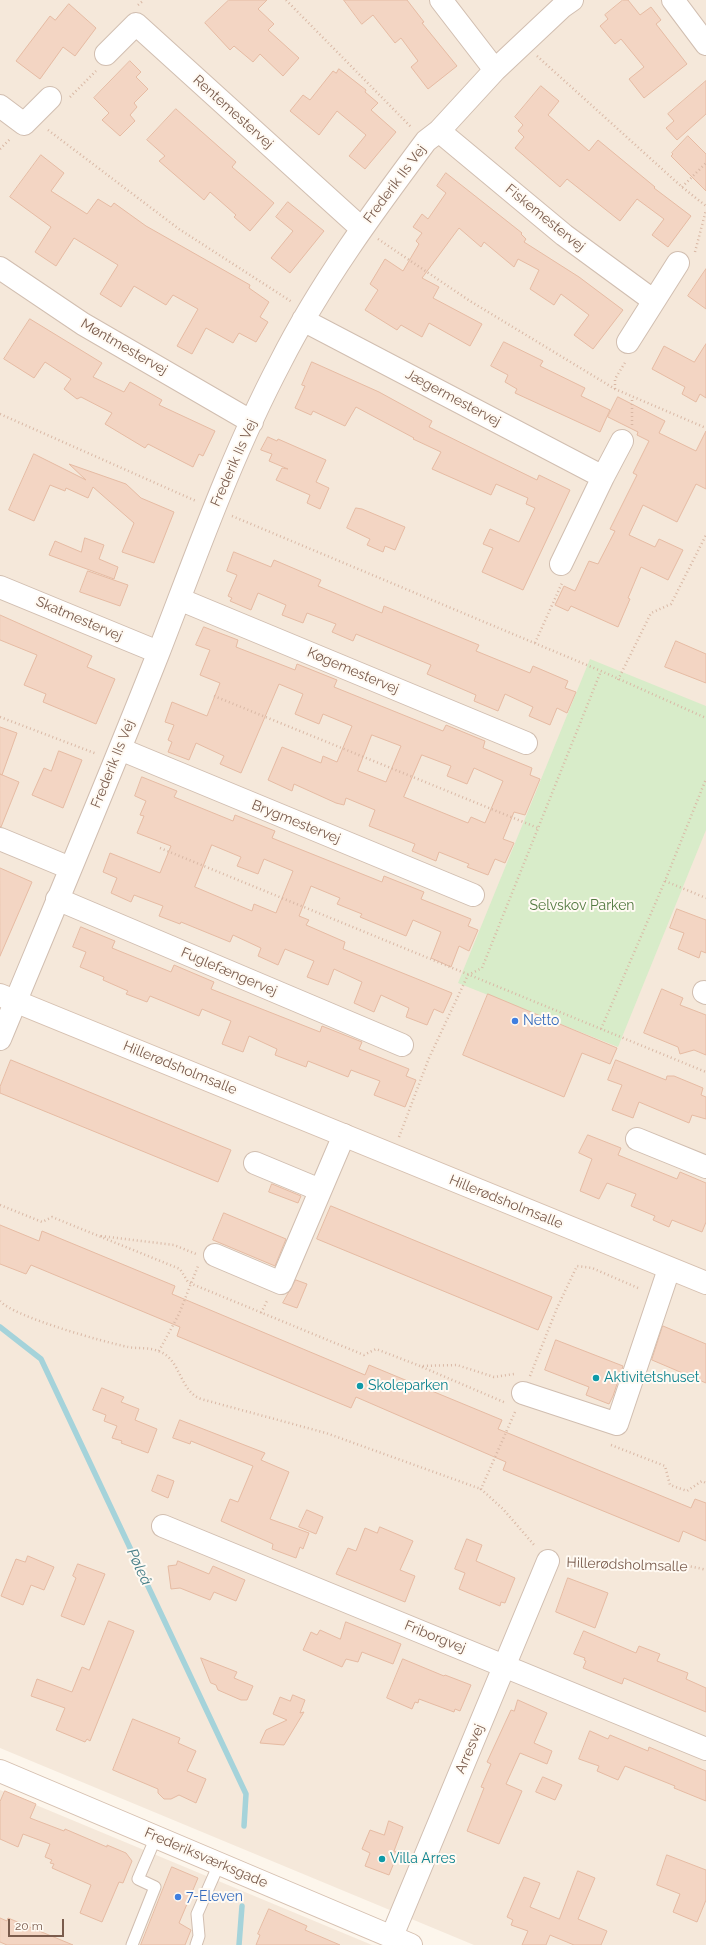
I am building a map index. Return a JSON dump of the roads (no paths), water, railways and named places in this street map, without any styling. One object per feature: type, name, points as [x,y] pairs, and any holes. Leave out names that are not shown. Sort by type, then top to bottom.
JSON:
[{"type":"street","points":[[441,0],[495,70]]},
{"type":"street","name":"Frederik IIs Vej","points":[[8,998],[57,900],[117,755],[214,508],[279,363],[303,320],[361,228],[433,136],[495,70],[572,0]]},
{"type":"street","points":[[673,0],[706,44]]},
{"type":"street","name":"Rentemestervej","points":[[106,54],[136,24],[361,228]]},
{"type":"street","points":[[0,106],[24,124],[50,98]]},
{"type":"street","name":"Fiskemestervej","points":[[433,136],[654,301]]},
{"type":"street","points":[[628,342],[678,263]]},
{"type":"street","name":"Møntmestervej","points":[[0,268],[83,324],[252,422]]},
{"type":"street","name":"Jægermestervej","points":[[303,320],[603,477]]},
{"type":"street","points":[[561,564],[622,441]]},
{"type":"street","name":"Skatmestervej","points":[[0,586],[158,652]]},
{"type":"street","name":"Køgemestervej","points":[[179,599],[526,743]]},
{"type":"street","name":"Brygmestervej","points":[[117,755],[473,895]]},
{"type":"street","points":[[0,839],[70,868]]},
{"type":"street","name":"Fuglefængervej","points":[[57,900],[402,1045]]},
{"type":"street","points":[[0,1039],[8,998]]},
{"type":"street","name":"Hillerødsholmsalle","points":[[8,998],[706,1283]]},
{"type":"street","points":[[209,1256],[281,1283],[344,1135]]},
{"type":"street","points":[[637,1139],[706,1167]]},
{"type":"street","points":[[255,1163],[320,1190]]},
{"type":"street","points":[[523,1384],[617,1424],[669,1269]]},
{"type":"street","name":"Friborgvej","points":[[163,1526],[706,1749]]},
{"type":"street","name":"Arresvej","points":[[392,1936],[548,1561]]},
{"type":"street","name":"Frederiksværksgade","points":[[0,1771],[411,1945]]},
{"type":"lane","points":[[132,1945],[155,1887],[138,1879],[156,1837]]},
{"type":"lane","points":[[196,1945],[199,1936],[196,1914],[219,1864]]},
{"type":"waterway","name":"Pøleå","points":[[0,1327],[41,1359],[246,1794],[244,1826]]},
{"type":"waterway","name":"Pøleå","points":[[239,1945],[242,1906]]},
{"type":"place","name":"Netto","points":[[515,1021]]},
{"type":"place","name":"Aktivitetshuset","points":[[596,1378]]},
{"type":"place","name":"Skoleparken","points":[[360,1386]]},
{"type":"place","name":"Villa Arres","points":[[382,1859]]},
{"type":"place","name":"7-Eleven","points":[[178,1897]]},
{"type":"park label","name":"Selvskov Parken","points":[[582,906]]}]
